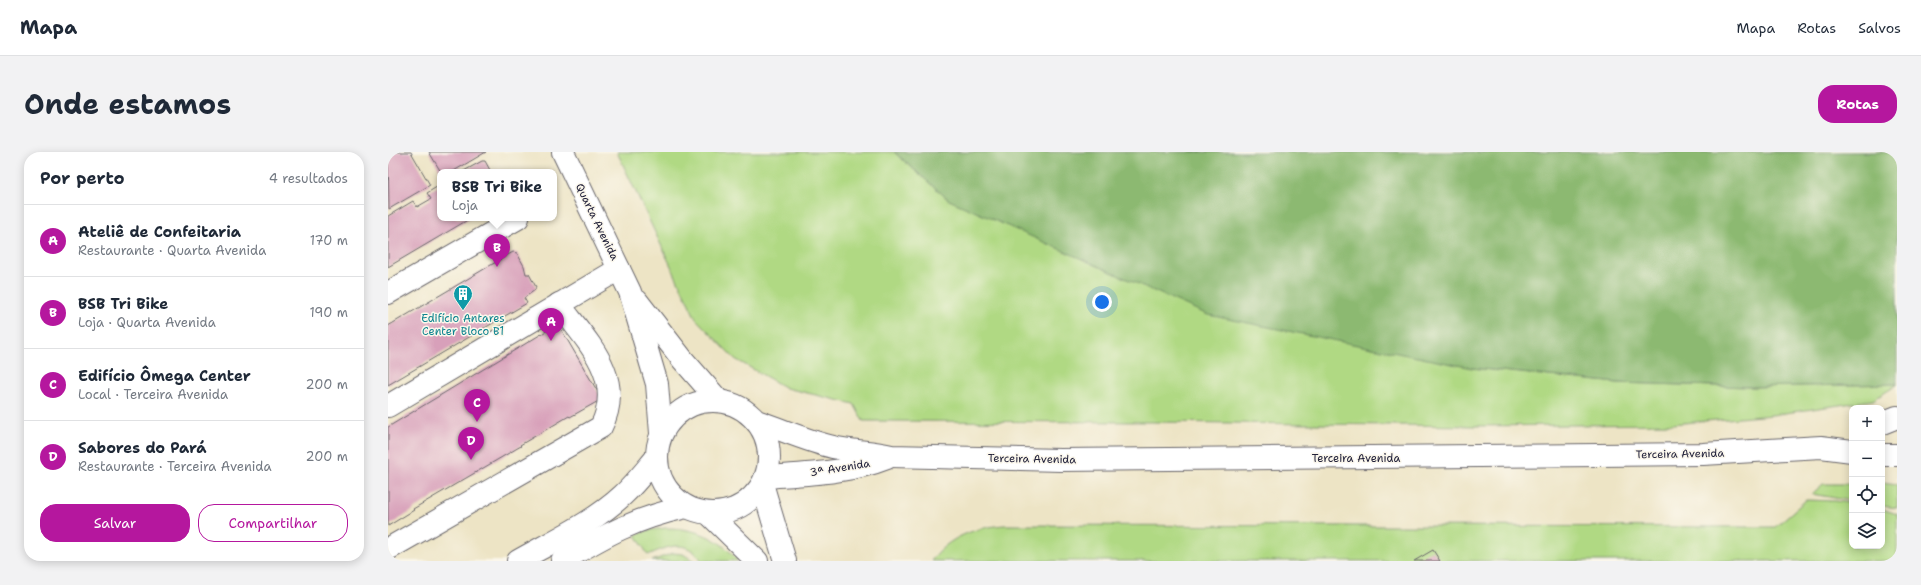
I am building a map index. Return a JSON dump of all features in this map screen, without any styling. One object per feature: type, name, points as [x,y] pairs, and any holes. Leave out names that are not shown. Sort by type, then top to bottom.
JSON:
[{"type":"street","name":"Quarta Avenida","points":[[563,152],[630,292],[657,384],[661,433]]},
{"type":"street","points":[[388,293],[513,221]]},
{"type":"street","points":[[388,406],[619,269]]},
{"type":"street","name":"Quarta Avenida","points":[[630,292],[683,360],[719,401]]},
{"type":"street","points":[[388,549],[602,427],[607,416],[610,399],[610,386],[603,365],[559,304]]},
{"type":"street","points":[[765,482],[743,505],[727,512],[709,514],[686,507],[666,490],[658,475],[656,458],[657,446],[661,433],[671,418],[685,408],[701,402],[719,401],[739,408],[756,421],[766,438],[770,457],[765,482],[785,561]]},
{"type":"street","points":[[1885,422],[1897,417]]},
{"type":"street","name":"3ª Avenida","points":[[756,421],[832,447],[850,451],[871,451],[891,456]]},
{"type":"street","name":"Terceira Avenida","points":[[1821,447],[1849,436]]},
{"type":"street","name":"Terceira Avenida","points":[[891,456],[1060,460],[1458,458],[1703,454],[1821,447],[1849,451]]},
{"type":"street","points":[[1885,455],[1897,455]]},
{"type":"street","name":"3ª Avenida","points":[[765,482],[870,464],[891,456]]},
{"type":"street","points":[[518,561],[581,525],[623,495],[656,458]]},
{"type":"street","points":[[562,561],[597,540],[627,525],[656,514],[686,507]]},
{"type":"street","points":[[709,514],[757,561]]},
{"type":"green space","points":[[617,152],[894,152],[949,200],[1472,368],[1618,383],[1751,387],[1897,385],[1873,400],[1772,415],[1672,424],[1473,426],[1152,422],[863,421],[854,404],[786,388],[735,359],[696,319]]},
{"type":"green space","points":[[894,152],[1897,152],[1897,384],[1751,387],[1618,383],[1472,368],[1208,315],[949,200]]},
{"type":"green space","points":[[1885,483],[1897,485],[1897,508],[1885,506]]},
{"type":"green space","points":[[1823,484],[1849,484],[1849,500],[1812,494]]},
{"type":"green space","points":[[1806,500],[1849,503],[1849,549],[1885,549],[1885,510],[1897,514],[1897,561],[931,561],[946,546],[964,535],[984,528],[1005,525],[1775,527]]},
{"type":"green space","points":[[676,528],[696,532],[715,540],[738,561],[702,561],[690,549],[677,546],[663,549],[648,555],[636,535],[650,530]]},
{"type":"green space","points":[[673,553],[683,554],[694,561],[652,561]]},
{"type":"building","points":[[388,152],[411,152],[430,185],[389,209]]},
{"type":"building","points":[[429,152],[486,152],[457,169],[439,169]]},
{"type":"building","points":[[482,161],[485,161],[489,169],[467,169]]},
{"type":"building","points":[[437,187],[437,221],[466,221],[388,267],[388,216],[413,201],[417,207],[431,199],[427,193]]},
{"type":"building","name":"Edifício Antares Center Bloco B1","points":[[513,252],[517,253],[524,266],[526,274],[529,274],[536,287],[535,290],[524,298],[527,303],[388,385],[388,326]]},
{"type":"building","points":[[558,324],[602,399],[570,417],[569,416],[520,445],[521,446],[413,509],[414,510],[388,526],[388,427]]},
{"type":"building","points":[[1433,550],[1440,561],[1414,561]]},
{"type":"place","name":"BSB Tri Bike","points":[[497,267]]},
{"type":"place","name":"Edifício Antares Center Bloco B1","points":[[463,311]]},
{"type":"place","name":"Ateliê de Confeitaria","points":[[551,341]]},
{"type":"place","name":"Edifício Ômega Center","points":[[477,422]]},
{"type":"place","name":"Sabores do Pará","points":[[471,460]]}]
